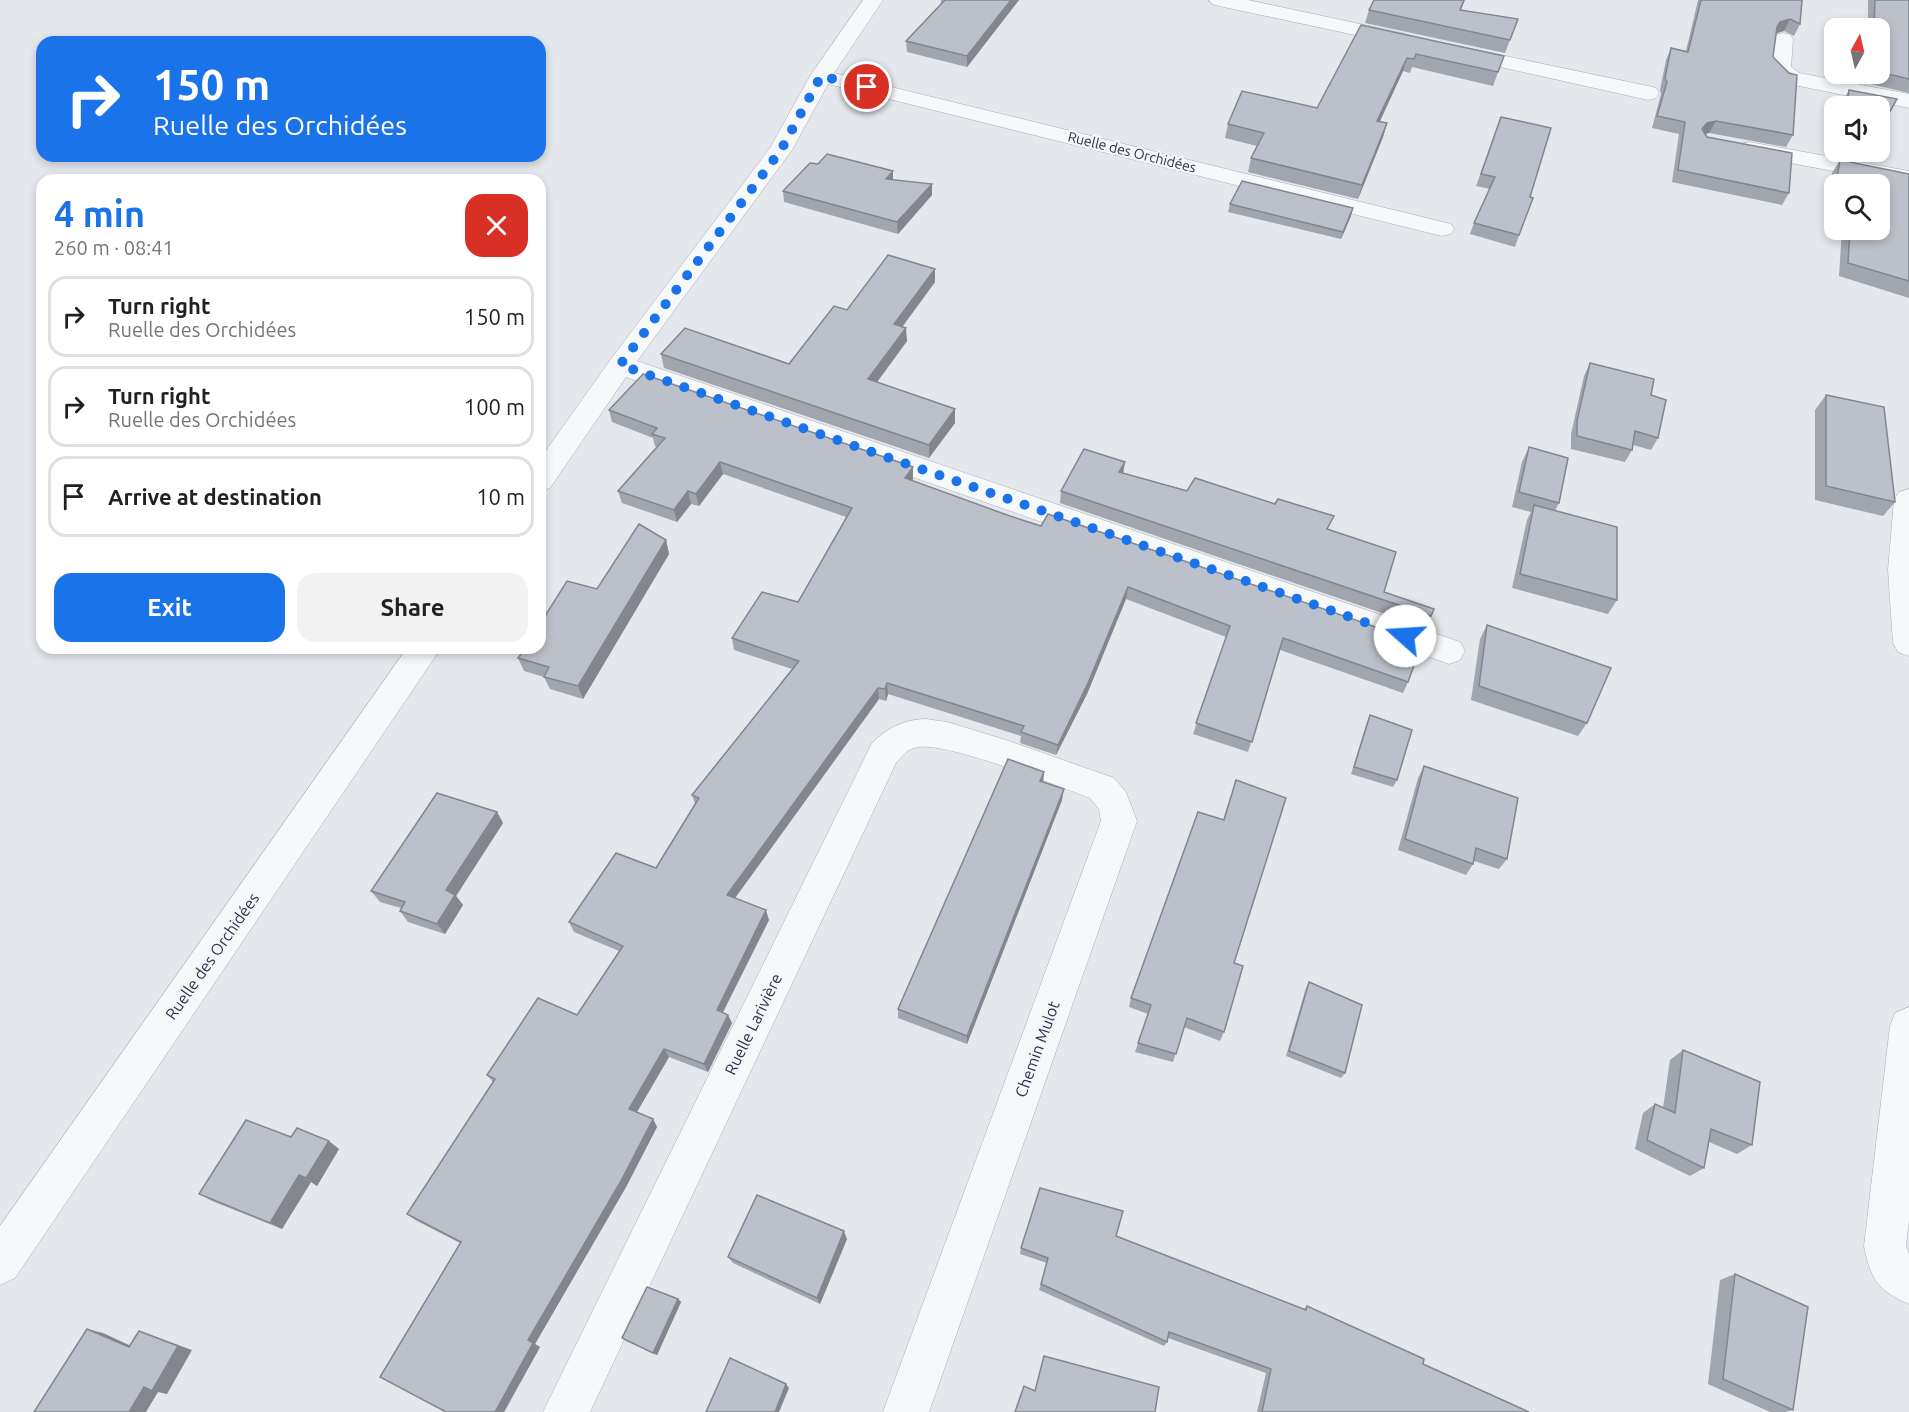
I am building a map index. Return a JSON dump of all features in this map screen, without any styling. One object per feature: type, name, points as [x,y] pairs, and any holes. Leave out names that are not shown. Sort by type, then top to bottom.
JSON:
[{"type":"street","points":[[546,472],[620,365],[781,150],[821,76],[873,0]]},
{"type":"street","points":[[1219,0],[1416,43]]},
{"type":"street","points":[[1783,39],[1780,69],[1792,78],[1909,101]]},
{"type":"street","points":[[1439,48],[1648,93]]},
{"type":"street","name":"Ruelle des Orchidées","points":[[821,76],[1442,229]]},
{"type":"street","points":[[1733,146],[1909,178]]},
{"type":"street","points":[[620,365],[1449,651]]},
{"type":"street","points":[[1909,500],[1903,570],[1909,643]]},
{"type":"street","name":"Ruelle des Orchidées","points":[[0,1263],[421,654]]},
{"type":"street","name":"Ruelle Larivière","points":[[566,1412],[884,753],[900,739],[920,733],[939,734],[1004,753]]},
{"type":"street","name":"Chemin Mulot","points":[[906,1412],[1119,821],[1117,807],[1112,797],[1102,788],[1004,753]]},
{"type":"street","points":[[1909,1026],[1885,1246],[1889,1265],[1909,1282]]},
{"type":"building","points":[[945,0],[1011,0],[967,56],[906,41]]},
{"type":"building","points":[[1374,0],[1464,0],[1460,10],[1518,19],[1510,40],[1369,10]]},
{"type":"building","points":[[1701,0],[1802,0],[1800,24],[1790,19],[1780,22],[1777,27],[1773,57],[1789,73],[1797,75],[1793,135],[1716,121],[1707,123],[1702,129],[1707,137],[1792,153],[1789,193],[1678,170],[1685,122],[1657,116],[1667,82],[1665,78],[1671,48],[1688,52]]},
{"type":"building","points":[[1875,0],[1909,0],[1909,79],[1890,74],[1890,18],[1874,18]]},
{"type":"building","points":[[1361,25],[1504,56],[1498,72],[1416,54],[1414,59],[1407,58],[1377,121],[1387,123],[1362,185],[1251,158],[1264,133],[1228,124],[1242,91],[1317,108]]},
{"type":"building","points":[[1849,90],[1881,96],[1848,96]]},
{"type":"building","points":[[1890,98],[1897,99],[1890,111]]},
{"type":"building","points":[[1501,117],[1551,128],[1530,197],[1533,198],[1519,235],[1474,223],[1495,177],[1481,174]]},
{"type":"building","points":[[827,154],[893,171],[886,179],[932,184],[897,222],[783,191],[810,163],[818,164]]},
{"type":"building","points":[[1840,162],[1850,162],[1909,174],[1909,281],[1848,263],[1849,240],[1890,240],[1890,174],[1838,174]]},
{"type":"building","points":[[1242,181],[1353,208],[1343,232],[1230,204]]},
{"type":"building","points":[[888,255],[935,269],[894,324],[906,328],[868,379],[955,409],[929,445],[661,354],[685,328],[789,364],[834,306],[847,310]]},
{"type":"building","points":[[1590,363],[1654,379],[1651,395],[1666,400],[1658,438],[1635,431],[1632,450],[1577,436],[1577,421]]},
{"type":"building","points":[[643,374],[913,467],[905,478],[1010,516],[1041,526],[1048,514],[1422,643],[1408,682],[1283,638],[1252,742],[1196,723],[1230,626],[1128,587],[1088,683],[1058,745],[1021,732],[1024,726],[887,683],[885,689],[878,688],[727,895],[766,910],[717,1010],[728,1015],[704,1064],[664,1049],[629,1109],[653,1119],[621,1181],[528,1340],[533,1343],[495,1412],[446,1412],[380,1377],[461,1242],[407,1214],[495,1079],[487,1075],[538,998],[577,1015],[623,946],[569,922],[616,853],[656,868],[699,798],[692,795],[799,661],[732,638],[762,592],[798,602],[852,508],[720,462],[696,494],[688,491],[674,510],[618,491],[665,438],[652,434],[657,428],[609,410]]},
{"type":"building","points":[[1826,395],[1884,407],[1895,502],[1826,486]]},
{"type":"building","points":[[1529,447],[1568,458],[1559,503],[1519,492]]},
{"type":"building","points":[[1084,449],[1125,462],[1119,472],[1187,491],[1195,478],[1275,504],[1278,499],[1334,516],[1327,529],[1396,552],[1384,592],[1434,609],[1431,616],[1061,491]]},
{"type":"building","points":[[1534,505],[1617,527],[1617,600],[1520,574]]},
{"type":"building","points":[[639,524],[666,540],[578,686],[544,677],[549,667],[518,658],[521,654],[546,654],[546,614],[567,581],[597,589]]},
{"type":"building","points":[[1487,625],[1611,668],[1587,723],[1479,686]]},
{"type":"building","points":[[1370,715],[1412,730],[1397,780],[1354,767]]},
{"type":"building","points":[[1008,759],[1044,772],[1040,781],[1064,789],[967,1036],[898,1009]]},
{"type":"building","points":[[1424,766],[1518,798],[1507,859],[1476,848],[1473,864],[1405,839]]},
{"type":"building","points":[[1236,780],[1286,798],[1234,963],[1243,966],[1224,1032],[1187,1018],[1176,1054],[1138,1043],[1151,1005],[1131,998],[1198,812],[1224,820]]},
{"type":"building","points":[[437,793],[497,812],[446,890],[455,895],[437,924],[400,911],[405,902],[371,891]]},
{"type":"building","points":[[1309,982],[1362,1005],[1345,1073],[1289,1051]]},
{"type":"building","points":[[1683,1050],[1760,1082],[1752,1145],[1711,1129],[1704,1168],[1647,1140],[1655,1104],[1675,1113]]},
{"type":"building","points":[[246,1120],[291,1137],[297,1128],[329,1141],[306,1178],[299,1175],[270,1223],[199,1194]]},
{"type":"building","points":[[1040,1188],[1123,1211],[1116,1236],[1306,1310],[1307,1306],[1424,1359],[1423,1364],[1529,1412],[1262,1412],[1271,1369],[1169,1332],[1167,1342],[1041,1284],[1048,1258],[1021,1248]]},
{"type":"building","points":[[757,1195],[844,1231],[817,1298],[728,1257]]},
{"type":"building","points":[[1735,1274],[1808,1307],[1793,1410],[1723,1379]]},
{"type":"building","points":[[647,1287],[678,1299],[653,1353],[622,1338]]},
{"type":"building","points":[[87,1329],[129,1347],[139,1331],[178,1346],[152,1391],[144,1387],[129,1412],[34,1412]]},
{"type":"building","points":[[1044,1356],[1159,1387],[1155,1412],[1015,1412],[1024,1386],[1035,1391]]},
{"type":"building","points":[[730,1358],[786,1384],[775,1412],[706,1412]]},
{"type":"route","points":[[867,87],[821,76],[781,150],[620,365],[1405,636]]}]
